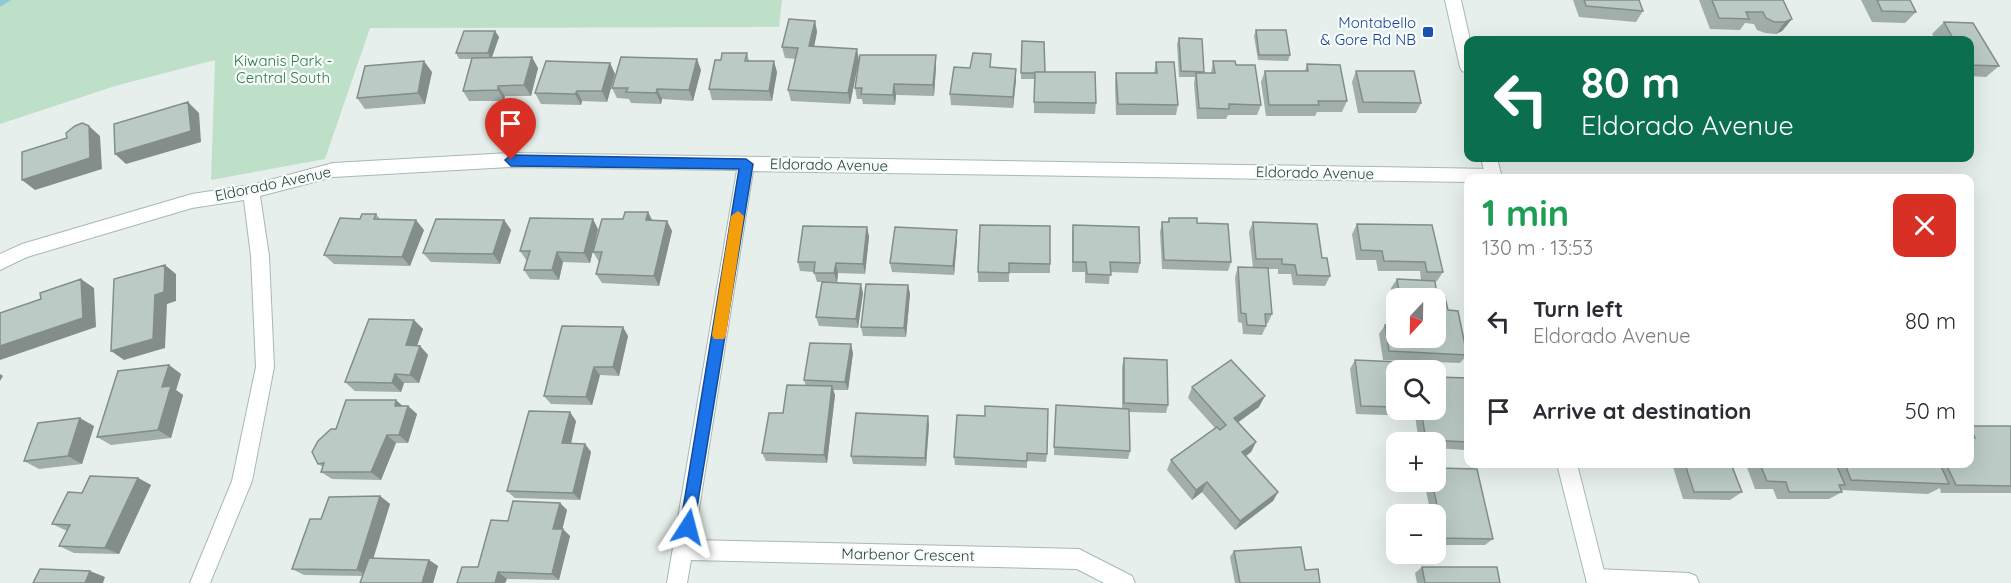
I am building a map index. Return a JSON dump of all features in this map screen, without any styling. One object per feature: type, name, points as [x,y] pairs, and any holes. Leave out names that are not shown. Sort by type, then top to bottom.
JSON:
[{"type":"street","points":[[1453,0],[1464,49]]},
{"type":"street","name":"Eldorado Avenue","points":[[0,263],[22,251],[192,201],[251,192],[333,170],[511,160],[1464,176]]},
{"type":"street","points":[[677,583],[746,164]]},
{"type":"street","points":[[200,583],[242,481],[265,367],[260,256],[251,192]]},
{"type":"street","points":[[1568,468],[1597,581],[1689,583]]},
{"type":"street","name":"Marbenor Crescent","points":[[684,550],[1079,559],[1125,583]]},
{"type":"green space","name":"Kiwanis Park - Central South","points":[[0,0],[782,0],[779,27],[370,28],[325,159],[211,180],[215,60],[115,86],[0,124]]},
{"type":"building","points":[[1584,0],[1639,0],[1643,11],[1586,6]]},
{"type":"building","points":[[1712,0],[1783,0],[1792,19],[1785,22],[1774,22],[1766,18],[1763,12],[1746,12],[1749,19],[1719,18]]},
{"type":"building","points":[[1877,0],[1910,0],[1916,12],[1882,11]]},
{"type":"building","points":[[789,19],[815,21],[809,46],[857,49],[848,93],[788,90],[798,48],[782,47]]},
{"type":"building","points":[[1944,22],[1973,23],[1999,66],[1974,65],[1974,36],[1952,36]]},
{"type":"building","points":[[1256,30],[1286,30],[1290,55],[1259,55]]},
{"type":"building","points":[[464,31],[495,31],[488,53],[456,53]]},
{"type":"building","points":[[1179,38],[1202,39],[1204,72],[1181,71]]},
{"type":"building","points":[[1022,41],[1044,42],[1045,72],[1021,73]]},
{"type":"building","points":[[722,53],[747,53],[745,61],[774,61],[769,91],[709,89],[715,60],[721,60]]},
{"type":"building","points":[[973,53],[991,54],[990,67],[1016,69],[1013,97],[950,94],[954,67],[970,68]]},
{"type":"building","points":[[860,55],[936,55],[933,85],[894,84],[893,95],[861,94],[862,88],[855,88]]},
{"type":"building","points":[[532,57],[524,85],[498,86],[498,90],[463,91],[472,58]]},
{"type":"building","points":[[621,57],[697,59],[689,90],[657,89],[656,93],[626,92],[628,88],[612,88]]},
{"type":"building","points":[[424,61],[418,93],[357,98],[365,66]]},
{"type":"building","points":[[546,61],[610,63],[602,91],[577,91],[575,94],[535,93]]},
{"type":"building","points":[[1213,61],[1235,61],[1236,65],[1255,65],[1261,105],[1229,104],[1229,109],[1199,108],[1196,73],[1215,73]]},
{"type":"building","points":[[1156,62],[1174,62],[1178,105],[1118,104],[1116,73],[1157,73]]},
{"type":"building","points":[[1307,64],[1340,65],[1347,101],[1318,101],[1319,105],[1269,105],[1265,71],[1308,71]]},
{"type":"building","points":[[1356,71],[1414,71],[1421,103],[1363,102]]},
{"type":"building","points":[[1035,72],[1095,72],[1096,103],[1034,102]]},
{"type":"building","points":[[188,102],[191,131],[115,154],[114,124]]},
{"type":"building","points":[[82,123],[89,126],[90,158],[22,180],[22,152],[67,138],[66,133]]},
{"type":"building","points":[[625,212],[648,212],[646,220],[667,221],[654,276],[596,274],[602,252],[593,252],[602,219],[623,219]]},
{"type":"building","points":[[362,214],[376,214],[374,219],[416,220],[402,257],[324,255],[340,218],[360,219]]},
{"type":"building","points":[[530,218],[593,219],[584,253],[557,252],[552,270],[524,270],[530,251],[520,251]]},
{"type":"building","points":[[1169,218],[1197,218],[1197,223],[1228,224],[1231,262],[1164,260],[1162,222],[1169,222]]},
{"type":"building","points":[[436,219],[504,220],[493,254],[423,253]]},
{"type":"building","points":[[1253,222],[1317,224],[1322,258],[1327,258],[1330,276],[1297,275],[1295,265],[1282,264],[1282,259],[1256,259]]},
{"type":"building","points":[[1357,224],[1432,225],[1443,272],[1427,272],[1425,262],[1384,261],[1382,251],[1361,250]]},
{"type":"building","points":[[980,225],[1050,226],[1050,264],[1009,263],[1009,273],[978,272]]},
{"type":"building","points":[[1073,225],[1139,227],[1140,263],[1110,262],[1111,275],[1087,274],[1086,262],[1073,262]]},
{"type":"building","points":[[803,226],[867,227],[863,264],[836,263],[834,273],[814,273],[815,262],[798,262]]},
{"type":"building","points":[[895,227],[957,230],[953,266],[890,263]]},
{"type":"building","points":[[165,265],[164,292],[155,295],[153,339],[111,351],[114,279]]},
{"type":"building","points":[[1238,267],[1268,268],[1272,314],[1265,314],[1266,326],[1247,325],[1246,314],[1241,313]]},
{"type":"building","points":[[81,279],[83,318],[0,346],[0,313],[41,299],[40,293]]},
{"type":"building","points":[[1397,279],[1435,281],[1436,288],[1398,288]]},
{"type":"building","points":[[822,282],[861,284],[856,319],[816,317]]},
{"type":"building","points":[[866,284],[908,285],[904,328],[861,327]]},
{"type":"building","points":[[1446,301],[1448,310],[1458,311],[1464,340],[1464,355],[1389,351],[1389,348],[1446,348]]},
{"type":"building","points":[[369,319],[414,320],[406,345],[420,346],[410,375],[395,374],[392,383],[345,382]]},
{"type":"building","points":[[562,326],[623,327],[613,367],[594,367],[586,397],[544,396]]},
{"type":"building","points":[[810,343],[851,344],[845,382],[804,380]]},
{"type":"building","points":[[1124,358],[1167,360],[1168,405],[1124,403]]},
{"type":"building","points":[[1231,360],[1265,396],[1234,418],[1256,442],[1242,452],[1278,492],[1240,521],[1207,482],[1196,490],[1171,460],[1217,427],[1220,430],[1226,425],[1192,387]]},
{"type":"building","points":[[1355,360],[1386,361],[1386,407],[1361,406]]},
{"type":"building","points":[[169,365],[162,387],[171,386],[158,430],[97,437],[118,371]]},
{"type":"building","points":[[1446,377],[1464,378],[1464,442],[1446,441],[1446,432],[1425,432],[1423,420],[1446,420]]},
{"type":"building","points":[[787,385],[832,386],[824,455],[762,453],[769,413],[783,413]]},
{"type":"building","points":[[346,400],[396,400],[395,406],[408,406],[399,435],[387,435],[371,472],[321,472],[324,463],[318,464],[312,452],[318,441],[331,429],[336,429]]},
{"type":"building","points":[[1056,405],[1129,409],[1130,451],[1054,447]]},
{"type":"building","points":[[985,406],[1048,409],[1047,454],[1027,453],[1027,461],[954,457],[957,415],[985,416]]},
{"type":"building","points":[[529,411],[570,412],[562,443],[585,444],[573,493],[507,491]]},
{"type":"building","points":[[856,413],[928,416],[925,458],[851,456]]},
{"type":"building","points":[[80,418],[68,456],[24,461],[38,423]]},
{"type":"building","points":[[1974,426],[2011,426],[2011,486],[1956,485],[1948,468],[1974,468]]},
{"type":"building","points":[[1446,468],[1477,469],[1493,539],[1446,538],[1446,504],[1437,504],[1434,492],[1446,492]]},
{"type":"building","points":[[1686,468],[1733,468],[1742,492],[1694,492]]},
{"type":"building","points":[[1762,468],[1838,468],[1845,485],[1839,485],[1842,492],[1789,492],[1786,482],[1767,481]]},
{"type":"building","points":[[1846,468],[1942,468],[1949,484],[1851,480]]},
{"type":"building","points":[[90,476],[138,478],[105,548],[59,546],[70,525],[52,524],[68,492],[82,493]]},
{"type":"building","points":[[380,496],[357,570],[292,569],[310,519],[321,519],[329,497]]},
{"type":"building","points":[[513,501],[560,503],[553,529],[563,529],[552,574],[498,572],[495,583],[457,583],[462,567],[478,567],[491,520],[508,521]]},
{"type":"building","points":[[1301,547],[1305,570],[1318,569],[1320,583],[1240,583],[1234,551]]},
{"type":"building","points":[[369,558],[429,560],[422,583],[360,583]]},
{"type":"building","points":[[1422,567],[1497,567],[1500,583],[1425,583]]},
{"type":"building","points":[[40,569],[90,571],[85,583],[33,583]]},
{"type":"waterway","points":[[0,4],[7,0]]},
{"type":"slow traffic","points":[[719,335],[738,216]]},
{"type":"place","name":"Montabello & Gore Rd NB","points":[[1428,32]]},
{"type":"route","points":[[511,160],[746,164],[688,527]]}]
